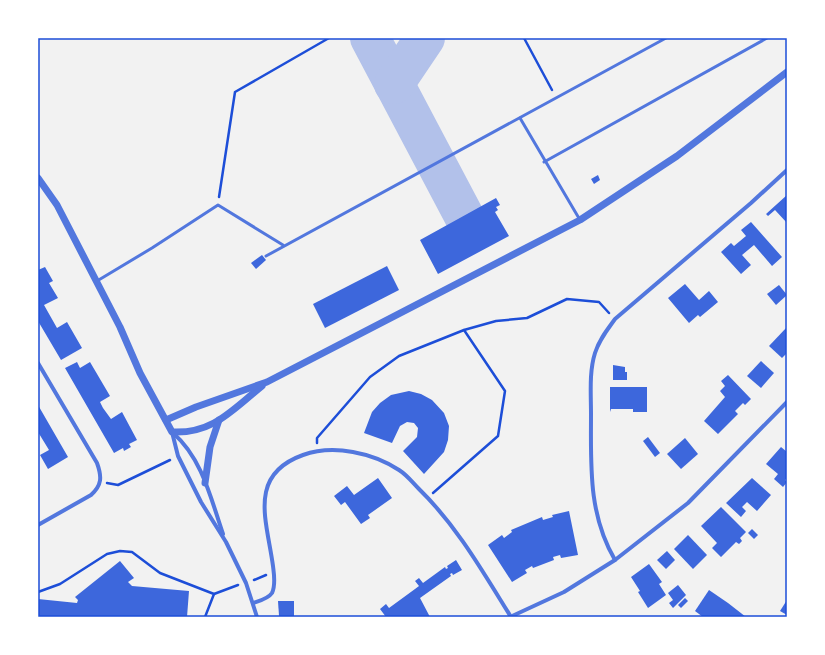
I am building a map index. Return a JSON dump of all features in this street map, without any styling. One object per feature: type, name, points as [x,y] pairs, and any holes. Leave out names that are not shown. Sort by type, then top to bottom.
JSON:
[{"type":"street","points":[[166,420],[196,407],[267,382],[580,220],[678,156],[787,72]]},
{"type":"street","points":[[615,560],[606,545],[598,520],[594,503],[590,463],[592,366],[600,342],[615,319],[751,203],[787,170]]},
{"type":"street","points":[[38,178],[57,205],[97,281],[140,373],[172,432],[178,456],[201,502],[226,542],[246,582],[257,617]]},
{"type":"street","points":[[38,363],[97,463],[101,482],[98,488],[91,494],[38,525]]},
{"type":"street","points":[[172,432],[188,432],[198,430],[219,420],[267,382]]},
{"type":"street","points":[[253,603],[263,599],[271,593],[274,572],[264,497],[268,482],[277,470],[291,460],[317,451],[350,452],[383,462],[400,471],[428,498],[468,547],[511,617],[564,592],[615,560],[688,503],[787,402]]},
{"type":"street","points":[[206,483],[210,447],[219,420]]},
{"type":"street","points":[[172,432],[190,450],[206,483],[226,542]]},
{"type":"lane","points":[[266,256],[666,38]]},
{"type":"lane","points":[[544,162],[767,38]]},
{"type":"lane","points":[[520,118],[544,162],[580,220]]},
{"type":"lane","points":[[97,281],[152,248],[218,205],[284,245]]},
{"type":"path","points":[[218,205],[235,92],[329,38]]},
{"type":"path","points":[[524,38],[556,98]]},
{"type":"path","points":[[317,451],[317,438],[370,377],[399,356],[464,330],[496,321],[527,318],[566,299],[599,302],[615,319]]},
{"type":"path","points":[[428,498],[498,436],[505,391],[464,330]]},
{"type":"path","points":[[101,482],[118,485],[178,456]]},
{"type":"path","points":[[38,592],[60,584],[106,554],[120,551],[132,552],[160,573],[214,594],[274,572]]},
{"type":"path","points":[[206,617],[214,594]]},
{"type":"building","points":[[598,175],[600,180],[594,184],[591,179]]},
{"type":"building","points":[[787,195],[787,223],[775,210],[768,216],[766,214]]},
{"type":"building","points":[[496,198],[500,205],[496,207],[498,210],[495,212],[509,236],[438,274],[420,240]]},
{"type":"building","points":[[751,222],[782,257],[772,266],[754,245],[742,255],[751,265],[741,274],[721,252],[731,243],[734,246],[746,236],[741,230]]},
{"type":"building","points":[[262,255],[266,260],[256,269],[251,263]]},
{"type":"building","points":[[387,266],[399,290],[325,328],[313,304]]},
{"type":"building","points":[[45,267],[53,281],[49,283],[58,298],[44,305],[57,328],[67,322],[82,348],[61,360],[38,321],[38,270]]},
{"type":"building","points":[[685,284],[699,300],[709,291],[718,302],[700,317],[698,315],[689,323],[668,298]]},
{"type":"building","points":[[779,285],[787,295],[776,305],[767,294]]},
{"type":"building","points":[[787,327],[787,353],[782,358],[769,346]]},
{"type":"building","points":[[761,361],[774,373],[761,388],[747,376]]},
{"type":"building","points":[[77,362],[80,368],[90,362],[110,396],[100,402],[111,419],[122,412],[137,440],[129,444],[131,447],[124,451],[123,448],[114,453],[65,368]]},
{"type":"building","points":[[613,365],[625,367],[625,372],[627,372],[627,380],[613,380]]},
{"type":"building","points":[[728,375],[751,399],[745,405],[743,403],[735,411],[738,414],[718,434],[704,421],[725,397],[720,391],[725,386],[721,381]]},
{"type":"building","points":[[610,387],[647,387],[647,412],[633,412],[633,409],[611,409],[610,412]]},
{"type":"building","points":[[409,391],[421,394],[432,400],[444,413],[449,426],[448,440],[444,452],[424,474],[403,451],[417,437],[418,428],[414,423],[407,422],[400,426],[392,443],[364,433],[372,412],[380,403],[391,395]]},
{"type":"building","points":[[38,405],[68,457],[48,469],[40,455],[49,450],[38,432]]},
{"type":"building","points":[[648,437],[660,453],[655,457],[643,441]]},
{"type":"building","points":[[685,438],[698,454],[681,469],[667,454]]},
{"type":"building","points":[[781,447],[787,452],[787,478],[785,480],[787,482],[783,487],[774,479],[778,474],[766,464]]},
{"type":"building","points":[[378,478],[392,498],[368,515],[370,518],[361,524],[345,502],[341,505],[334,496],[347,486],[354,495]]},
{"type":"building","points":[[752,478],[771,495],[757,511],[747,502],[742,507],[746,511],[741,517],[726,503]]},
{"type":"building","points":[[721,507],[746,532],[740,538],[742,541],[739,544],[736,542],[721,557],[712,548],[717,543],[701,526]]},
{"type":"building","points":[[569,511],[578,555],[561,558],[560,555],[553,557],[554,560],[533,568],[532,566],[525,570],[527,573],[512,582],[488,545],[502,535],[504,538],[512,532],[511,530],[542,517],[543,520],[553,517],[552,515]]},
{"type":"building","points":[[752,529],[758,535],[754,539],[748,533]]},
{"type":"building","points":[[688,535],[707,555],[693,569],[674,549]]},
{"type":"building","points":[[667,551],[675,560],[666,569],[657,560]]},
{"type":"building","points":[[456,560],[462,570],[453,575],[452,573],[450,574],[451,576],[420,598],[430,617],[386,617],[380,609],[386,604],[389,608],[419,586],[415,581],[419,578],[423,583],[445,567],[446,569],[448,568],[447,566]]},
{"type":"building","points":[[120,561],[134,578],[128,582],[132,586],[189,591],[187,617],[38,617],[38,599],[77,603],[78,600],[75,597]]},
{"type":"building","points":[[649,564],[662,582],[659,584],[666,595],[648,608],[631,577]]},
{"type":"building","points":[[678,585],[686,595],[673,608],[669,603],[673,600],[668,593]]},
{"type":"building","points":[[709,590],[746,617],[703,617],[695,611]]},
{"type":"building","points":[[685,598],[688,601],[681,608],[678,605]]},
{"type":"building","points":[[787,600],[787,615],[780,611]]},
{"type":"building","points":[[278,601],[294,601],[294,616],[279,616]]},
{"type":"taxiway","points":[[370,38],[464,216]]},
{"type":"taxiway","points":[[394,84],[425,38]]}]
